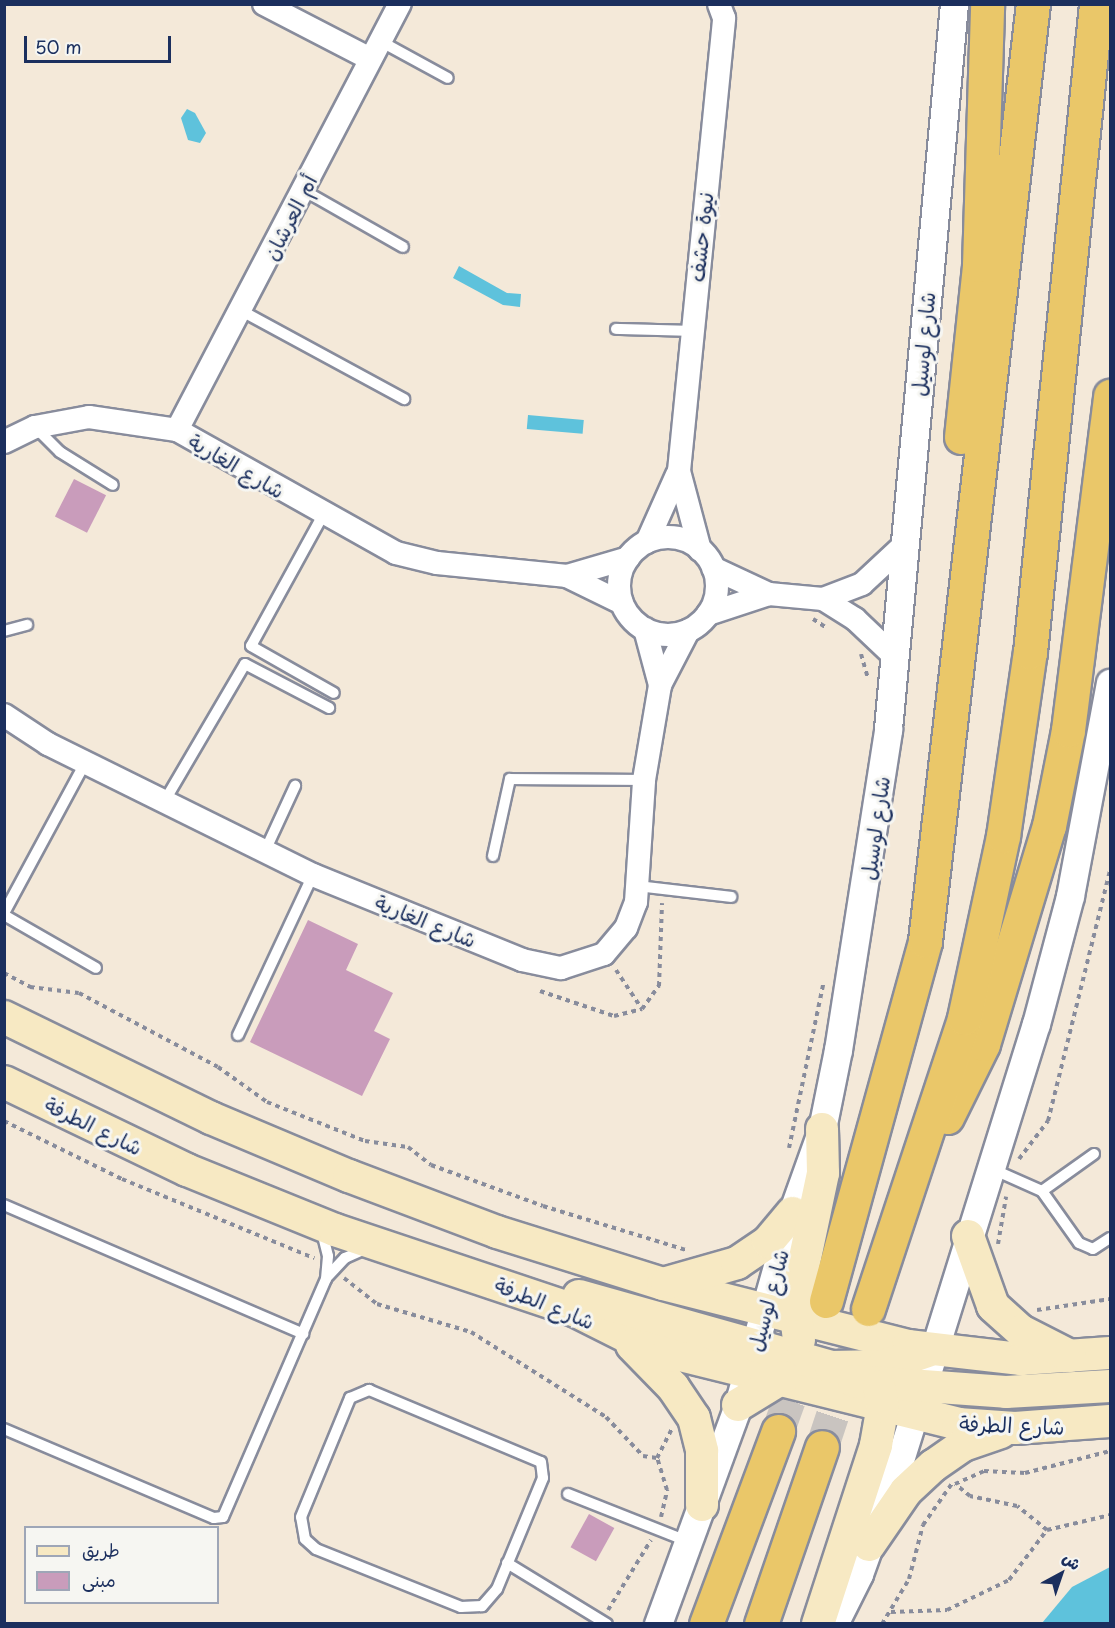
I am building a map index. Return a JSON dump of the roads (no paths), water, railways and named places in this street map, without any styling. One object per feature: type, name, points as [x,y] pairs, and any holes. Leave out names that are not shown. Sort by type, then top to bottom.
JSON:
[{"type":"highway","points":[[925,941],[923,871],[979,265],[987,4]]},
{"type":"highway","points":[[813,1316],[925,941],[1033,4]]},
{"type":"highway","points":[[868,1310],[964,1018],[1004,825],[1030,652],[1095,4]]},
{"type":"highway","points":[[919,1155],[974,1068],[1038,873],[1068,729],[1110,396]]},
{"type":"highway","points":[[706,1623],[778,1431]]},
{"type":"highway","points":[[761,1623],[822,1447]]},
{"type":"main road","points":[[4,1017],[201,1113],[349,1176],[497,1232],[663,1284],[764,1312],[813,1316],[931,1349],[1021,1359],[1076,1358],[1110,1353]]},
{"type":"main road","name":"شارع الطرفة","points":[[4,1082],[187,1170],[317,1223],[479,1275],[574,1310],[622,1336],[759,1367]]},
{"type":"main road","points":[[821,1378],[813,1316],[823,1173],[822,1129]]},
{"type":"main road","points":[[663,1284],[737,1263],[768,1242],[792,1213]]},
{"type":"main road","points":[[968,1236],[984,1292],[1001,1315],[1076,1358]]},
{"type":"main road","points":[[479,1275],[543,1284],[759,1367],[878,1386],[917,1401],[1006,1392],[1110,1386]]},
{"type":"main road","points":[[813,1316],[878,1386],[876,1445],[818,1623]]},
{"type":"main road","points":[[622,1336],[666,1378],[694,1418],[702,1451],[702,1505]]},
{"type":"main road","points":[[878,1386],[931,1349]]},
{"type":"main road","points":[[738,1405],[759,1367]]},
{"type":"main road","name":"شارع الطرفة","points":[[917,1401],[1015,1428],[1110,1421]]},
{"type":"main road","points":[[869,1545],[906,1491],[933,1466],[963,1445],[1015,1428]]},
{"type":"street","points":[[264,4],[374,49]]},
{"type":"street","name":"أم العرشان","points":[[177,430],[374,49],[400,4]]},
{"type":"street","name":"نيوة حشف","points":[[647,542],[679,471],[690,331],[724,18],[719,4]]},
{"type":"street","name":"شارع لوسيل","points":[[759,1367],[764,1312],[792,1213],[822,1129],[865,891],[895,657],[954,4]]},
{"type":"street","name":"شارع الغارية","points":[[4,442],[35,427],[89,417],[177,430],[323,515],[396,553],[437,563],[567,576],[622,603]]},
{"type":"street","name":"نيوة حشف","points":[[679,471],[707,559]]},
{"type":"street","points":[[660,685],[645,629],[622,603],[619,584],[628,558],[647,542],[669,537],[769,594]]},
{"type":"street","points":[[638,886],[644,780],[660,685],[688,631],[708,614],[769,594],[817,598],[862,584],[905,544]]},
{"type":"street","name":"شارع الغارية","points":[[567,576],[628,558]]},
{"type":"street","points":[[707,559],[715,600],[708,614]]},
{"type":"street","points":[[817,598],[862,624],[895,657]]},
{"type":"street","points":[[645,629],[666,634],[688,631]]},
{"type":"street","points":[[834,1623],[869,1545],[917,1401],[931,1349],[990,1168],[1070,896],[1110,683]]},
{"type":"street","name":"شارع الغارية","points":[[4,715],[86,763],[313,875],[522,960],[561,968],[604,954],[626,928],[638,886]]},
{"type":"street","points":[[654,1620],[688,1541],[738,1405]]},
{"type":"lane","points":[[374,49],[448,78]]},
{"type":"lane","points":[[303,190],[403,247]]},
{"type":"lane","points":[[240,310],[404,399]]},
{"type":"lane","points":[[616,328],[690,331]]},
{"type":"lane","points":[[35,427],[60,452],[113,485]]},
{"type":"lane","points":[[323,515],[251,646],[334,693]]},
{"type":"lane","points":[[4,631],[27,625]]},
{"type":"lane","points":[[164,802],[245,664],[329,708]]},
{"type":"lane","points":[[86,763],[4,914],[96,968]]},
{"type":"lane","points":[[493,856],[510,780],[644,780]]},
{"type":"lane","points":[[265,851],[295,786]]},
{"type":"lane","points":[[238,1035],[313,875]]},
{"type":"lane","points":[[638,886],[731,897]]},
{"type":"lane","points":[[1042,1191],[1094,1154]]},
{"type":"lane","points":[[990,1168],[1042,1191],[1079,1243],[1093,1249],[1110,1238]]},
{"type":"lane","points":[[4,1205],[303,1334]]},
{"type":"lane","points":[[4,1429],[214,1518],[223,1517],[326,1279],[328,1256],[317,1223]]},
{"type":"lane","points":[[326,1279],[357,1251],[385,1246]]},
{"type":"lane","points":[[369,1390],[541,1462],[543,1478],[507,1563],[488,1602],[468,1609],[310,1544],[301,1517],[356,1391],[369,1390]]},
{"type":"lane","points":[[568,1494],[688,1541]]},
{"type":"lane","points":[[507,1563],[607,1623]]},
{"type":"water","points":[[187,109],[195,113],[206,133],[200,143],[188,140],[181,118]]},
{"type":"water","points":[[459,266],[507,293],[521,294],[520,307],[503,305],[453,278]]},
{"type":"water","points":[[528,415],[584,420],[583,434],[527,429]]},
{"type":"water","points":[[1110,1567],[1110,1623],[1042,1623],[1072,1587]]},
{"type":"tunnel","points":[[822,1447],[868,1309]]},
{"type":"tunnel","points":[[778,1431],[805,1356]]}]
